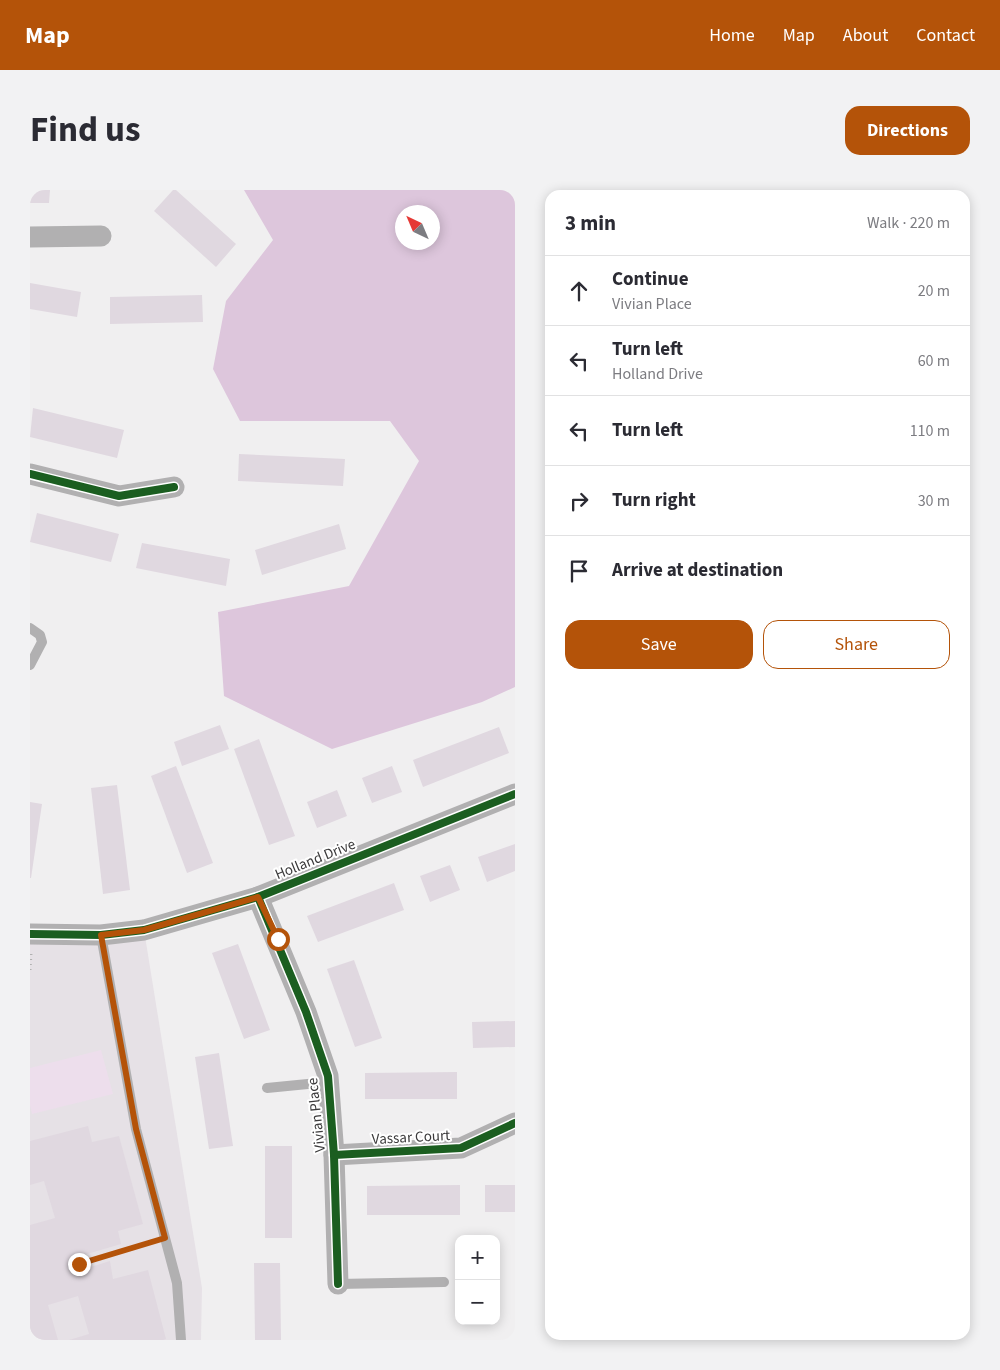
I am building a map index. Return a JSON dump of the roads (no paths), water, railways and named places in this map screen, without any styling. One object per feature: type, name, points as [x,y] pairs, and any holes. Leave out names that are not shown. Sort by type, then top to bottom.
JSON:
[{"type":"street","points":[[30,237],[101,236]]},
{"type":"street","points":[[30,474],[119,496],[174,487]]},
{"type":"street","name":"Holland Drive","points":[[30,934],[101,935],[144,930],[258,897],[515,794]]},
{"type":"street","name":"Vivian Place","points":[[258,897],[306,1012],[328,1082],[334,1155],[338,1284]]},
{"type":"street","name":"Vassar Court","points":[[334,1155],[461,1148],[515,1123]]},
{"type":"lane","points":[[30,628],[40,635],[42,642],[30,665]]},
{"type":"lane","points":[[101,935],[136,1129],[178,1283],[181,1340]]},
{"type":"lane","points":[[267,1088],[328,1082]]},
{"type":"lane","points":[[338,1284],[444,1282]]}]
